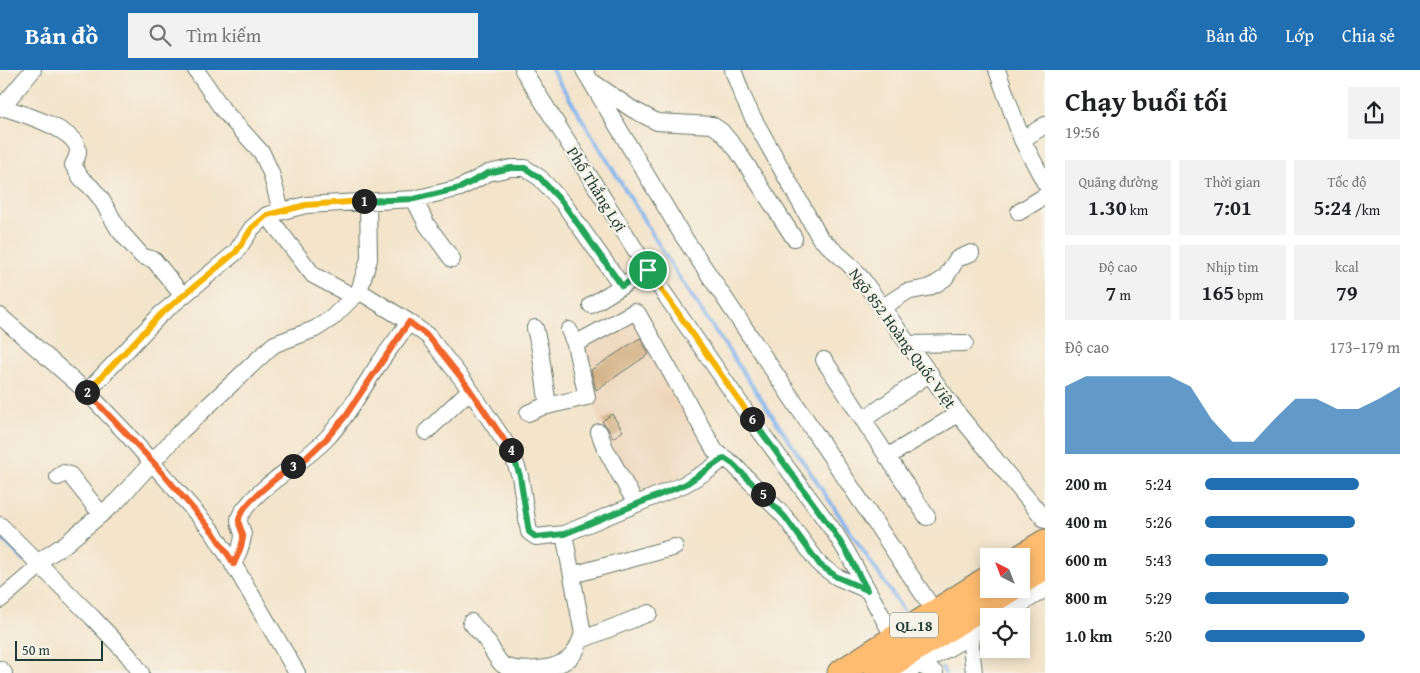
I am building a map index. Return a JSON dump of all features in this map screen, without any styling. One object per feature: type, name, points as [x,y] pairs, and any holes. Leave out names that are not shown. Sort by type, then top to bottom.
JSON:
[{"type":"highway","points":[[1030,551],[1045,542]]},
{"type":"highway","points":[[1030,576],[1045,567]]},
{"type":"highway","name":"QL.18","points":[[840,673],[906,658],[935,612],[980,584]]},
{"type":"highway","name":"QL.18","points":[[877,673],[968,627],[1001,598]]},
{"type":"street","points":[[33,70],[1,108],[31,116],[58,129],[71,138],[77,145],[78,152],[74,165],[81,178],[101,199],[119,230],[142,256],[154,260],[183,296]]},
{"type":"street","points":[[196,70],[223,110],[262,153],[271,173],[274,213],[313,275],[357,294],[409,322],[428,336],[470,390],[511,450],[520,476],[529,532],[536,537],[564,534],[686,484],[724,458]]},
{"type":"street","name":"Phố Thắng Lợi","points":[[523,70],[648,270],[749,416],[834,532],[906,658]]},
{"type":"street","name":"Ngõ 852 Hoàng Quốc Việt","points":[[733,70],[752,116],[817,234],[849,264],[958,414],[1045,520]]},
{"type":"street","points":[[997,70],[1022,140],[1045,183]]},
{"type":"street","points":[[587,75],[632,109],[657,122],[712,125],[721,130],[737,150],[794,238]]},
{"type":"street","points":[[587,75],[681,233],[935,612]]},
{"type":"street","points":[[1022,140],[1045,125]]},
{"type":"street","points":[[87,392],[161,314],[236,252],[252,228],[274,213],[306,205],[414,199],[460,188],[488,173],[511,168],[525,168],[540,178],[563,203],[622,286]]},
{"type":"street","points":[[1018,212],[1045,196]]},
{"type":"street","points":[[414,199],[427,224],[452,259]]},
{"type":"street","points":[[0,600],[117,501],[178,434],[271,347],[315,329],[332,318],[357,294],[369,259],[368,201]]},
{"type":"street","points":[[882,308],[906,292],[927,288],[936,284],[945,278],[957,259],[971,253]]},
{"type":"street","points":[[591,305],[648,270]]},
{"type":"street","points":[[528,412],[587,396],[572,337],[634,312],[638,314],[716,451],[733,464],[785,517],[820,565],[837,577],[867,590]]},
{"type":"street","points":[[0,316],[87,392],[153,462],[213,532],[234,564],[297,673]]},
{"type":"street","points":[[234,564],[243,535],[238,521],[241,514],[270,483],[306,458],[327,438],[359,397],[409,322]]},
{"type":"street","points":[[535,328],[548,406]]},
{"type":"street","points":[[908,344],[965,343]]},
{"type":"street","points":[[824,360],[926,517]]},
{"type":"street","points":[[863,420],[930,374]]},
{"type":"street","points":[[426,432],[470,390]]},
{"type":"street","points":[[887,457],[958,414]]},
{"type":"street","points":[[599,432],[605,448],[636,504]]},
{"type":"street","points":[[58,477],[64,473],[70,475],[101,514]]},
{"type":"street","points":[[0,525],[37,567],[116,642],[141,673]]},
{"type":"street","points":[[470,622],[487,641],[501,664],[519,671],[550,667],[566,661],[579,647],[583,634],[564,534]]},
{"type":"street","points":[[572,575],[675,547]]},
{"type":"street","points":[[1015,608],[1045,589]]},
{"type":"street","points":[[581,640],[649,612]]},
{"type":"street","points":[[974,673],[968,627],[980,625]]},
{"type":"street","points":[[906,658],[935,673]]},
{"type":"street","points":[[0,668],[4,673]]},
{"type":"shaded area","points":[[632,318],[714,463],[638,499],[610,447],[597,417],[577,346]]},
{"type":"building","points":[[640,338],[649,354],[596,390],[591,370]]},
{"type":"building","points":[[612,414],[623,431],[613,438],[602,421]]},
{"type":"waterway","points":[[552,70],[675,271],[903,610]]},
{"type":"waterway","points":[[0,537],[24,560]]},
{"type":"waterway","points":[[95,632],[131,673]]},
{"type":"waterway","points":[[942,668],[945,673]]},
{"type":"route","points":[[511,168],[525,168],[540,178],[563,203],[622,286],[648,270],[800,488],[834,532],[867,590],[837,577],[820,565],[785,517],[733,464],[724,458],[686,484],[564,534],[536,537],[531,535],[520,476],[511,450],[466,384],[428,336],[409,322],[359,397],[327,438],[306,458],[270,483],[241,514],[238,521],[243,535],[234,564],[213,532],[153,462],[87,392],[161,314],[236,252],[252,228],[267,215],[306,205],[414,199],[460,188],[488,173],[511,168]]}]
